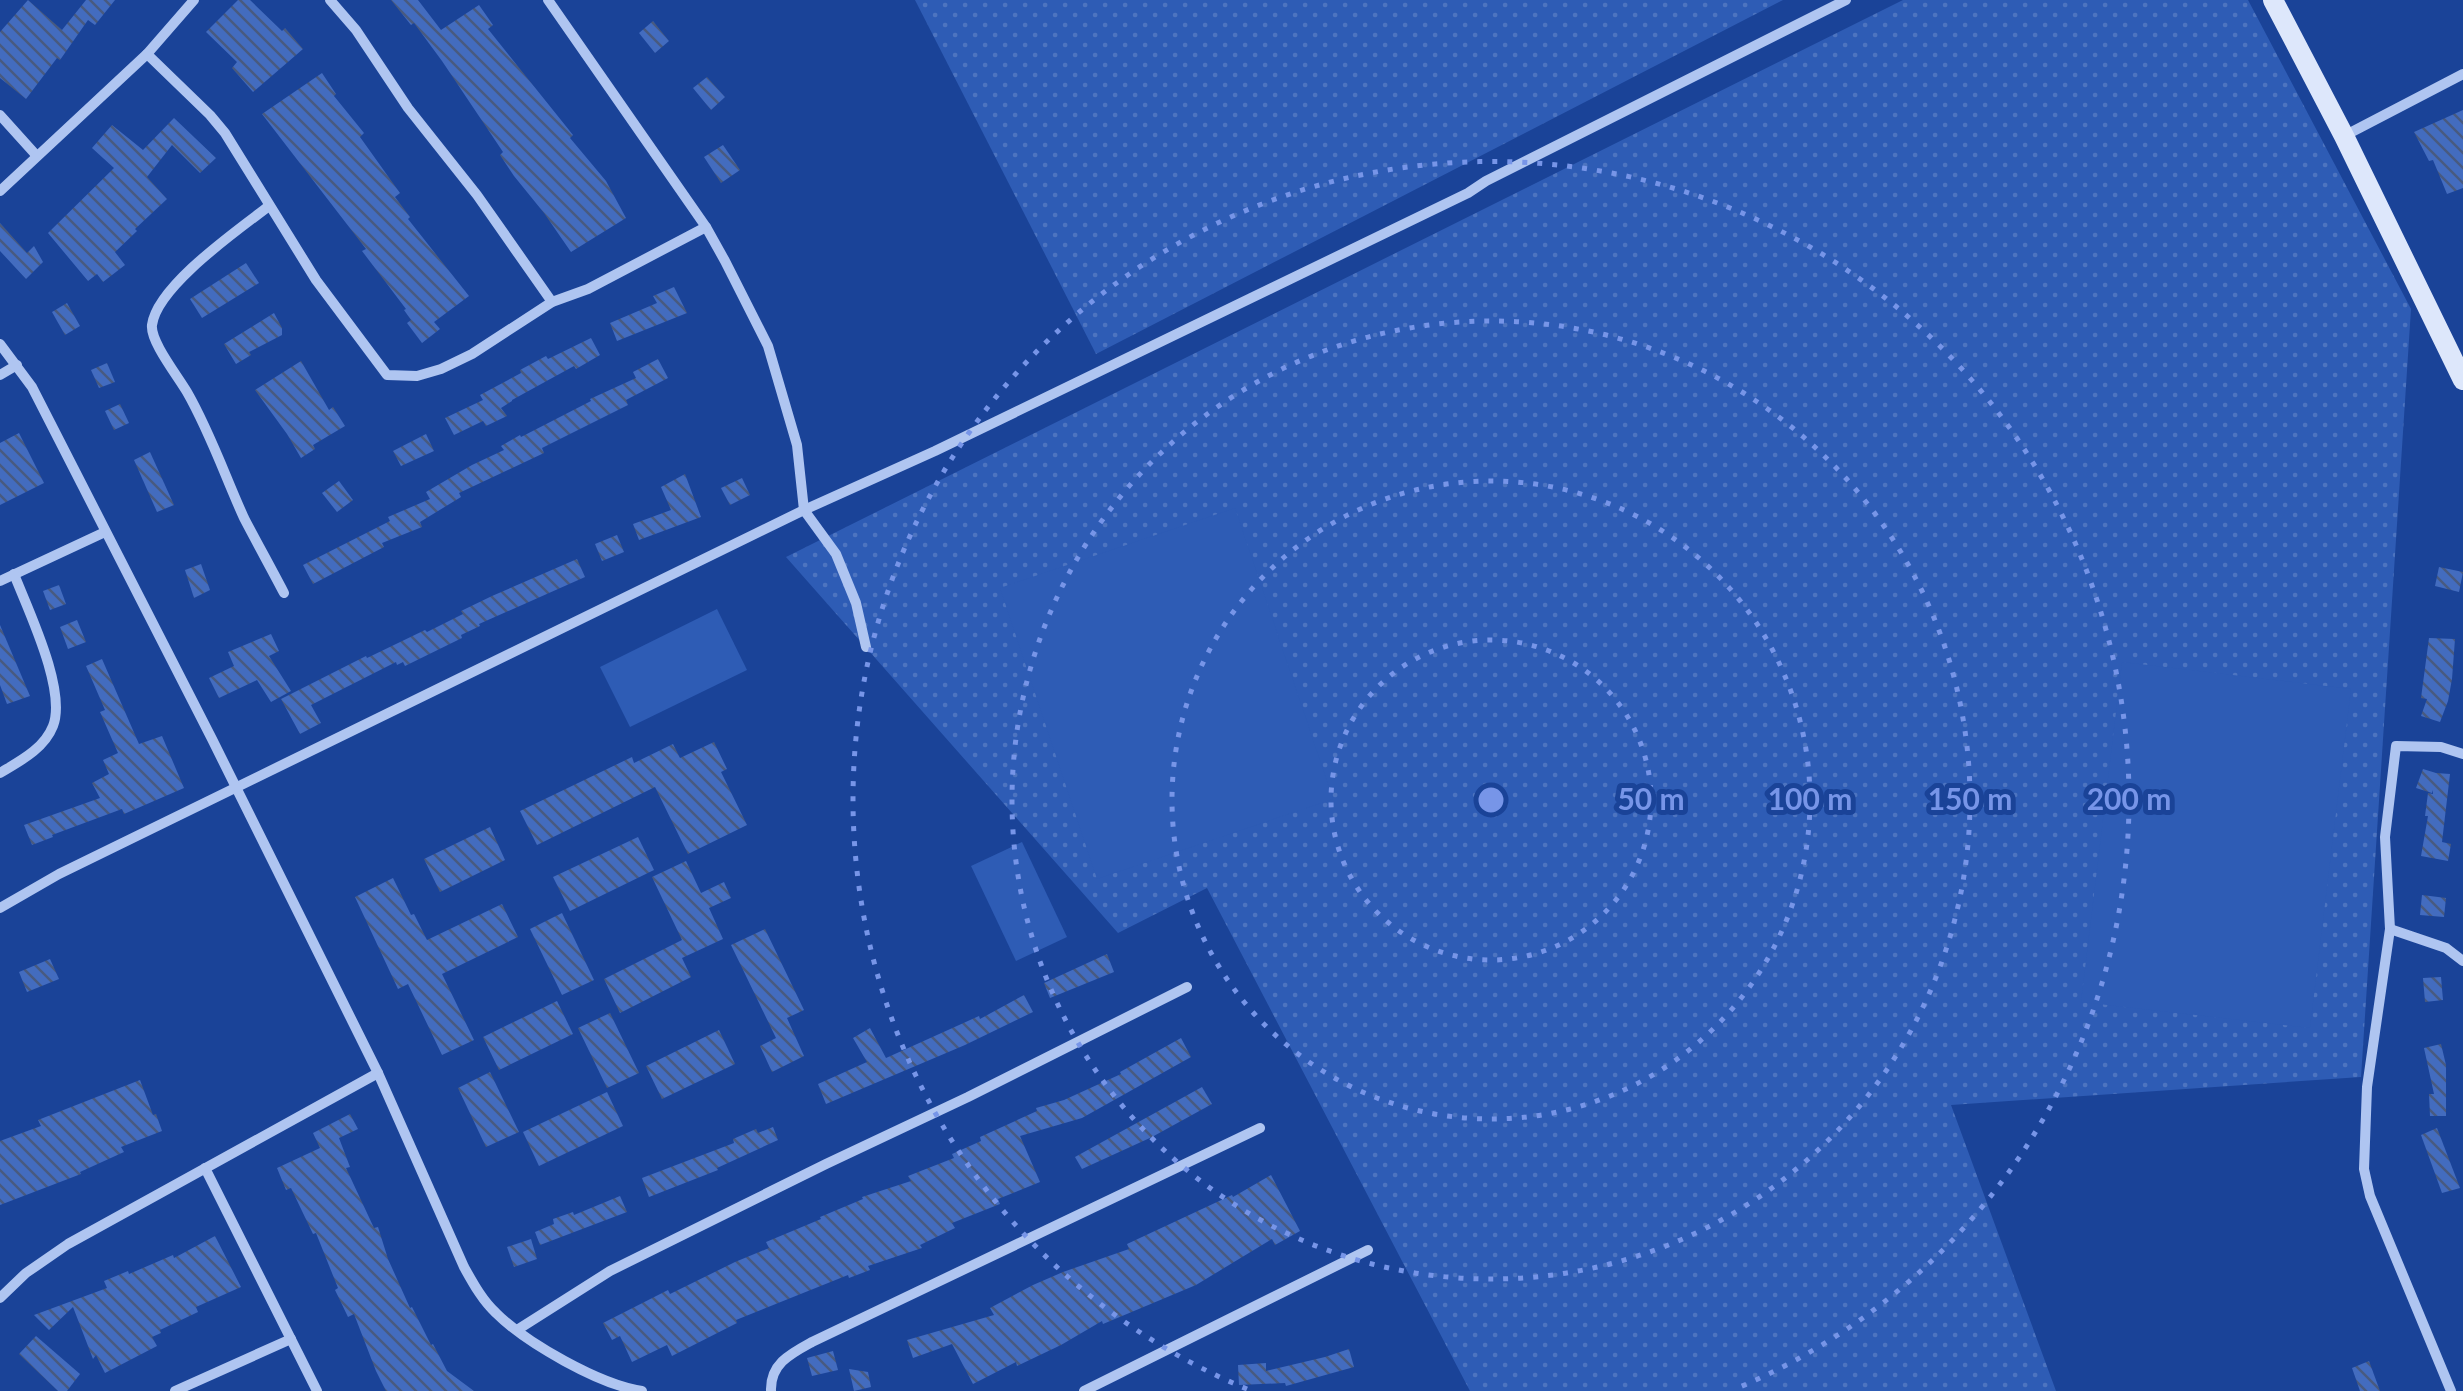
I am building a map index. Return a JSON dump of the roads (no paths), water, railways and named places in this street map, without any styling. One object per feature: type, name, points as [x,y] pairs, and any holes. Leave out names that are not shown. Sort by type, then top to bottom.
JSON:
[{"type":"street","points":[[0,190],[147,54],[194,0]]},
{"type":"street","points":[[330,0],[356,30],[408,108],[477,195],[552,302]]},
{"type":"street","points":[[548,0],[706,228],[768,346],[797,444],[804,510],[836,554],[856,604],[866,647]]},
{"type":"street","points":[[0,908],[59,874],[804,510],[1122,362],[1468,193],[1846,0]]},
{"type":"street","points":[[2273,0],[2463,380]]},
{"type":"street","points":[[147,54],[225,133],[316,280],[387,376],[417,376],[440,369],[472,354],[552,302],[588,289],[706,228]]},
{"type":"street","points":[[2344,136],[2463,74]]},
{"type":"street","points":[[0,114],[36,155]]},
{"type":"street","points":[[269,206],[176,284],[161,300],[151,327],[153,340],[194,405],[284,593]]},
{"type":"street","points":[[0,344],[32,387],[212,739],[378,1074],[464,1267],[488,1304],[517,1330],[586,1373],[642,1391]]},
{"type":"street","points":[[0,375],[17,365]]},
{"type":"street","points":[[0,580],[105,532]]},
{"type":"street","points":[[0,772],[36,750],[53,726],[56,712],[46,658],[14,574]]},
{"type":"street","points":[[2451,1391],[2370,1196],[2364,1169],[2367,1087],[2390,928],[2384,837],[2396,746],[2442,747],[2463,754]]},
{"type":"street","points":[[2390,928],[2446,948],[2463,962]]},
{"type":"street","points":[[517,1330],[610,1271],[1187,987]]},
{"type":"street","points":[[0,1298],[26,1273],[68,1244],[378,1074]]},
{"type":"street","points":[[770,1391],[778,1362],[802,1346],[1260,1128]]},
{"type":"street","points":[[206,1168],[317,1391]]},
{"type":"street","points":[[1084,1391],[1368,1250]]},
{"type":"street","points":[[175,1391],[291,1339]]}]
